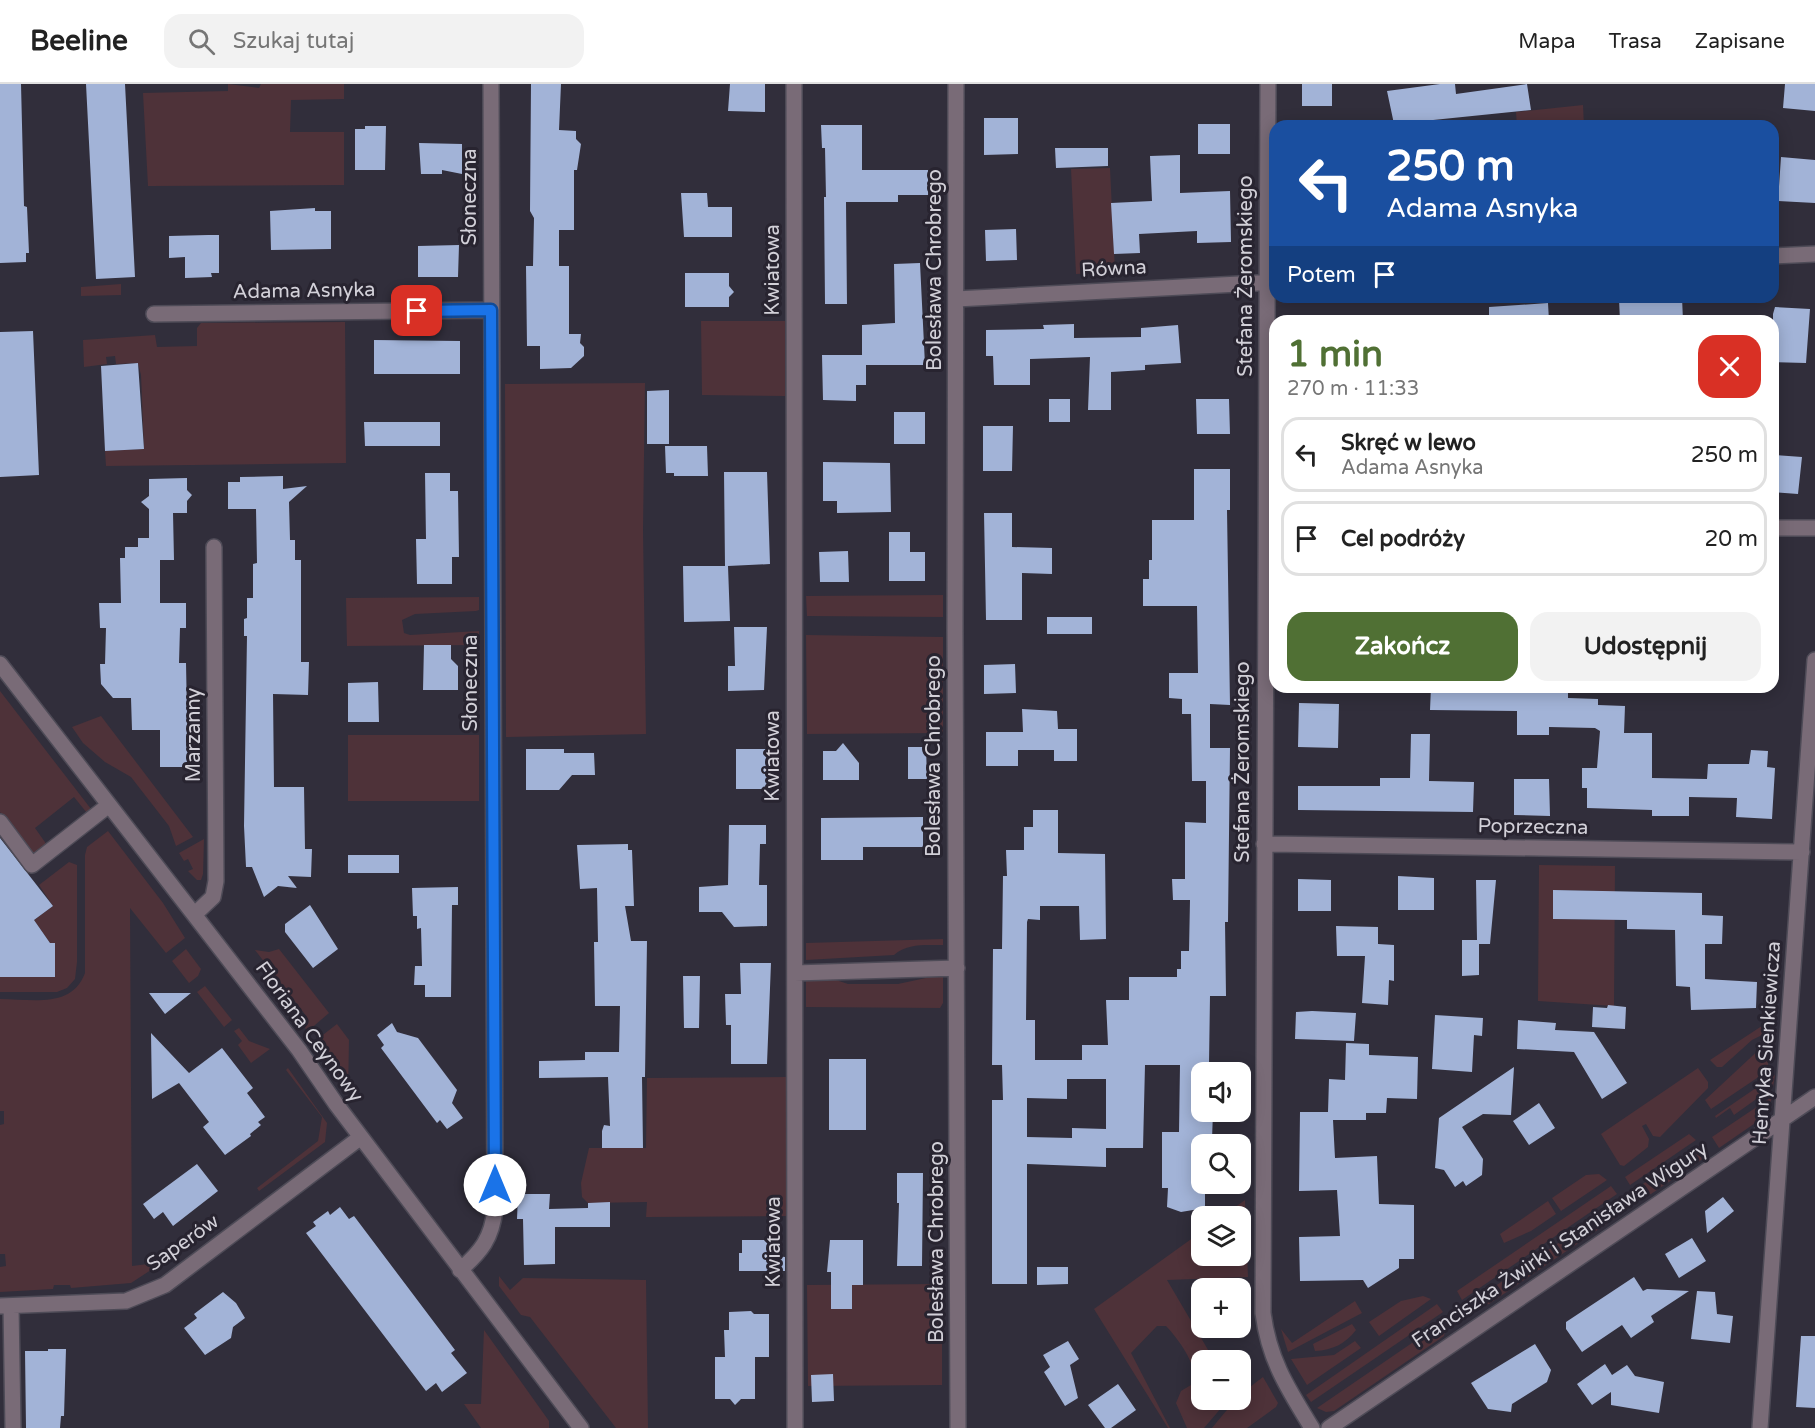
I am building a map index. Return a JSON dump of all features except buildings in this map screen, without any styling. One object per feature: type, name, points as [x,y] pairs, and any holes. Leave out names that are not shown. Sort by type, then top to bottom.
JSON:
[{"type":"street","name":"Słoneczna","points":[[460,1270],[479,1254],[488,1240],[493,1227],[495,1209],[491,84]]},
{"type":"street","name":"Kwiatowa","points":[[794,84],[795,1428]]},
{"type":"street","name":"Bolesława Chrobrego","points":[[956,84],[958,1428]]},
{"type":"street","name":"Stefana Żeromskiego","points":[[1268,84],[1269,150]]},
{"type":"street","points":[[1779,256],[1815,254]]},
{"type":"street","name":"Równa","points":[[956,299],[1269,282]]},
{"type":"street","name":"Adama Asnyka","points":[[154,314],[491,310]]},
{"type":"street","points":[[1779,528],[1815,528]]},
{"type":"street","name":"Marzanny","points":[[195,914],[213,897],[216,881],[214,547]]},
{"type":"street","name":"Stefana Żeromskiego","points":[[1269,573],[1264,844],[1263,1313],[1266,1340],[1274,1362],[1312,1428]]},
{"type":"street","name":"Henryka Sienkiewicza","points":[[1760,1428],[1815,660]]},
{"type":"street","name":"Floriana Ceynowy","points":[[0,664],[299,1050],[576,1426]]},
{"type":"street","points":[[0,822],[32,865],[109,805]]},
{"type":"street","name":"Poprzeczna","points":[[1264,844],[1802,852]]},
{"type":"street","points":[[795,973],[957,968]]},
{"type":"street","name":"Franciszka Żwirki i Stanisława Wigury","points":[[1329,1428],[1815,1097]]},
{"type":"street","name":"Saperów","points":[[5,1306],[126,1300],[165,1285],[361,1137]]},
{"type":"street","points":[[5,1306],[13,1428]]},
{"type":"shaded area","points":[[228,84],[259,88],[261,84],[344,84],[344,99],[291,100],[290,132],[344,132],[344,185],[148,186],[143,93],[228,91]]},
{"type":"shaded area","points":[[1583,105],[1584,120],[1517,120],[1516,112]]},
{"type":"shaded area","points":[[1110,168],[1115,272],[1076,274],[1071,169]]},
{"type":"shaded area","points":[[121,284],[121,295],[81,296],[81,287]]},
{"type":"shaded area","points":[[701,321],[785,321],[785,396],[702,395]]},
{"type":"shaded area","points":[[345,322],[346,463],[106,466],[105,451],[144,449],[141,375],[138,363],[116,364],[115,356],[106,357],[107,364],[84,367],[83,340],[155,335],[157,347],[197,346],[197,328],[201,323]]},
{"type":"shaded area","points":[[645,383],[643,530],[646,734],[506,737],[505,384]]},
{"type":"shaded area","points":[[943,595],[943,617],[807,616],[806,596]]},
{"type":"shaded area","points":[[479,597],[479,610],[476,611],[415,614],[402,620],[404,633],[410,635],[479,631],[479,645],[347,646],[346,598]]},
{"type":"shaded area","points":[[806,635],[943,637],[943,733],[807,734]]},
{"type":"shaded area","points":[[0,691],[91,809],[87,813],[74,797],[35,828],[47,845],[37,852],[31,853],[0,812]]},
{"type":"shaded area","points":[[101,716],[193,837],[176,846],[169,826],[131,777],[105,762],[83,743],[72,727]]},
{"type":"shaded area","points":[[348,735],[479,735],[479,801],[348,801]]},
{"type":"shaded area","points":[[108,831],[163,903],[185,938],[166,953],[130,908],[132,1266],[156,1263],[174,1250],[177,1253],[131,1283],[71,1288],[70,1285],[54,1285],[53,1289],[0,1292],[0,1267],[6,1266],[5,1254],[0,1254],[0,1125],[4,1124],[4,1111],[0,1111],[0,999],[49,1000],[71,992],[79,984],[85,973],[85,855],[87,847]]},
{"type":"shaded area","points":[[204,839],[203,874],[201,880],[197,880],[188,871],[193,869],[188,859],[184,861],[179,853]]},
{"type":"shaded area","points":[[69,862],[77,865],[75,979],[67,988],[57,992],[0,992],[0,977],[55,977],[55,944],[50,943],[34,920],[53,906],[39,885]]},
{"type":"shaded area","points":[[1539,865],[1615,866],[1614,1006],[1538,1001]],"holes":[[[1553,890],[1601,891],[1600,920],[1553,919]]]},
{"type":"shaded area","points":[[943,939],[943,945],[905,948],[894,955],[806,960],[806,943]]},
{"type":"shaded area","points":[[186,949],[201,969],[198,976],[189,983],[172,961]]},
{"type":"shaded area","points":[[279,949],[329,1013],[308,1031],[305,1028],[307,1017],[255,950],[269,952]]},
{"type":"shaded area","points":[[943,976],[943,1003],[940,1008],[806,1007],[806,980],[830,978],[848,984],[898,984]]},
{"type":"shaded area","points":[[205,986],[232,1020],[224,1027],[197,992]]},
{"type":"shaded area","points":[[1771,1020],[1770,1031],[1752,1040],[1722,1067],[1717,1067],[1710,1060]]},
{"type":"shaded area","points":[[337,1024],[349,1040],[348,1094],[315,1041]]},
{"type":"shaded area","points":[[239,1028],[249,1041],[270,1049],[251,1063],[238,1045],[242,1041],[234,1031]]},
{"type":"shaded area","points":[[1763,1046],[1769,1048],[1768,1065],[1763,1074],[1711,1109],[1705,1100]]},
{"type":"shaded area","points":[[288,1068],[327,1123],[325,1142],[259,1191],[257,1188],[318,1141],[322,1117],[286,1070]]},
{"type":"shaded area","points":[[1698,1068],[1708,1082],[1708,1088],[1660,1137],[1653,1136],[1646,1124],[1642,1126],[1649,1139],[1648,1147],[1624,1166],[1620,1165],[1601,1134]]},
{"type":"shaded area","points":[[1775,1075],[1773,1087],[1734,1115],[1730,1108],[1716,1118],[1715,1116]]},
{"type":"shaded area","points":[[787,1077],[788,1216],[646,1217],[647,1202],[588,1203],[582,1197],[581,1183],[589,1148],[646,1148],[647,1078]]},
{"type":"shaded area","points":[[1773,1096],[1764,1117],[1719,1148],[1712,1137]]},
{"type":"shaded area","points":[[1689,1134],[1696,1140],[1630,1185],[1625,1177]]},
{"type":"shaded area","points":[[1700,1145],[1707,1156],[1651,1194],[1640,1196],[1634,1190]]},
{"type":"shaded area","points":[[1599,1174],[1607,1180],[1561,1211],[1552,1198],[1586,1175]]},
{"type":"shaded area","points":[[1611,1186],[1617,1194],[1462,1300],[1457,1291]]},
{"type":"shaded area","points":[[1245,1200],[1245,1206],[1237,1206]]},
{"type":"shaded area","points":[[1548,1201],[1556,1214],[1531,1231],[1504,1243],[1500,1234]]},
{"type":"shaded area","points":[[1620,1201],[1622,1210],[1618,1216],[1489,1304],[1477,1306],[1469,1304]]},
{"type":"shaded area","points":[[1191,1239],[1191,1266],[1248,1266],[1248,1277],[1167,1280],[1191,1321],[1191,1338],[1201,1338],[1208,1350],[1191,1350],[1191,1364],[1186,1352],[1166,1326],[1157,1326],[1131,1353],[1170,1428],[1094,1309]]},
{"type":"shaded area","points":[[499,1276],[510,1290],[523,1278],[646,1280],[648,1428],[616,1428],[530,1317],[521,1315],[499,1286]]},
{"type":"shaded area","points":[[942,1284],[942,1385],[808,1386],[807,1285]]},
{"type":"shaded area","points":[[1423,1296],[1431,1299],[1379,1336],[1369,1322],[1401,1301]]},
{"type":"shaded area","points":[[1355,1301],[1362,1313],[1288,1352],[1281,1329],[1292,1343]]},
{"type":"shaded area","points":[[1437,1304],[1443,1312],[1311,1402],[1306,1395]]},
{"type":"shaded area","points":[[1447,1319],[1444,1336],[1334,1411],[1326,1412],[1317,1408]]},
{"type":"shaded area","points":[[1352,1324],[1356,1330],[1343,1343],[1333,1348],[1315,1351],[1313,1344]]},
{"type":"shaded area","points":[[484,1330],[549,1421],[549,1428],[481,1428],[464,1404],[481,1404]]},
{"type":"shaded area","points":[[1355,1341],[1361,1348],[1307,1385],[1291,1359],[1334,1355]]},
{"type":"shaded area","points":[[1263,1377],[1278,1403],[1276,1407],[1247,1428],[1212,1428],[1228,1410],[1251,1410],[1251,1386]]},
{"type":"shaded area","points":[[1191,1385],[1191,1410],[1219,1410],[1204,1428],[1187,1428],[1176,1403],[1181,1391]]},
{"type":"route","points":[[417,311],[491,310],[495,1185]]}]
